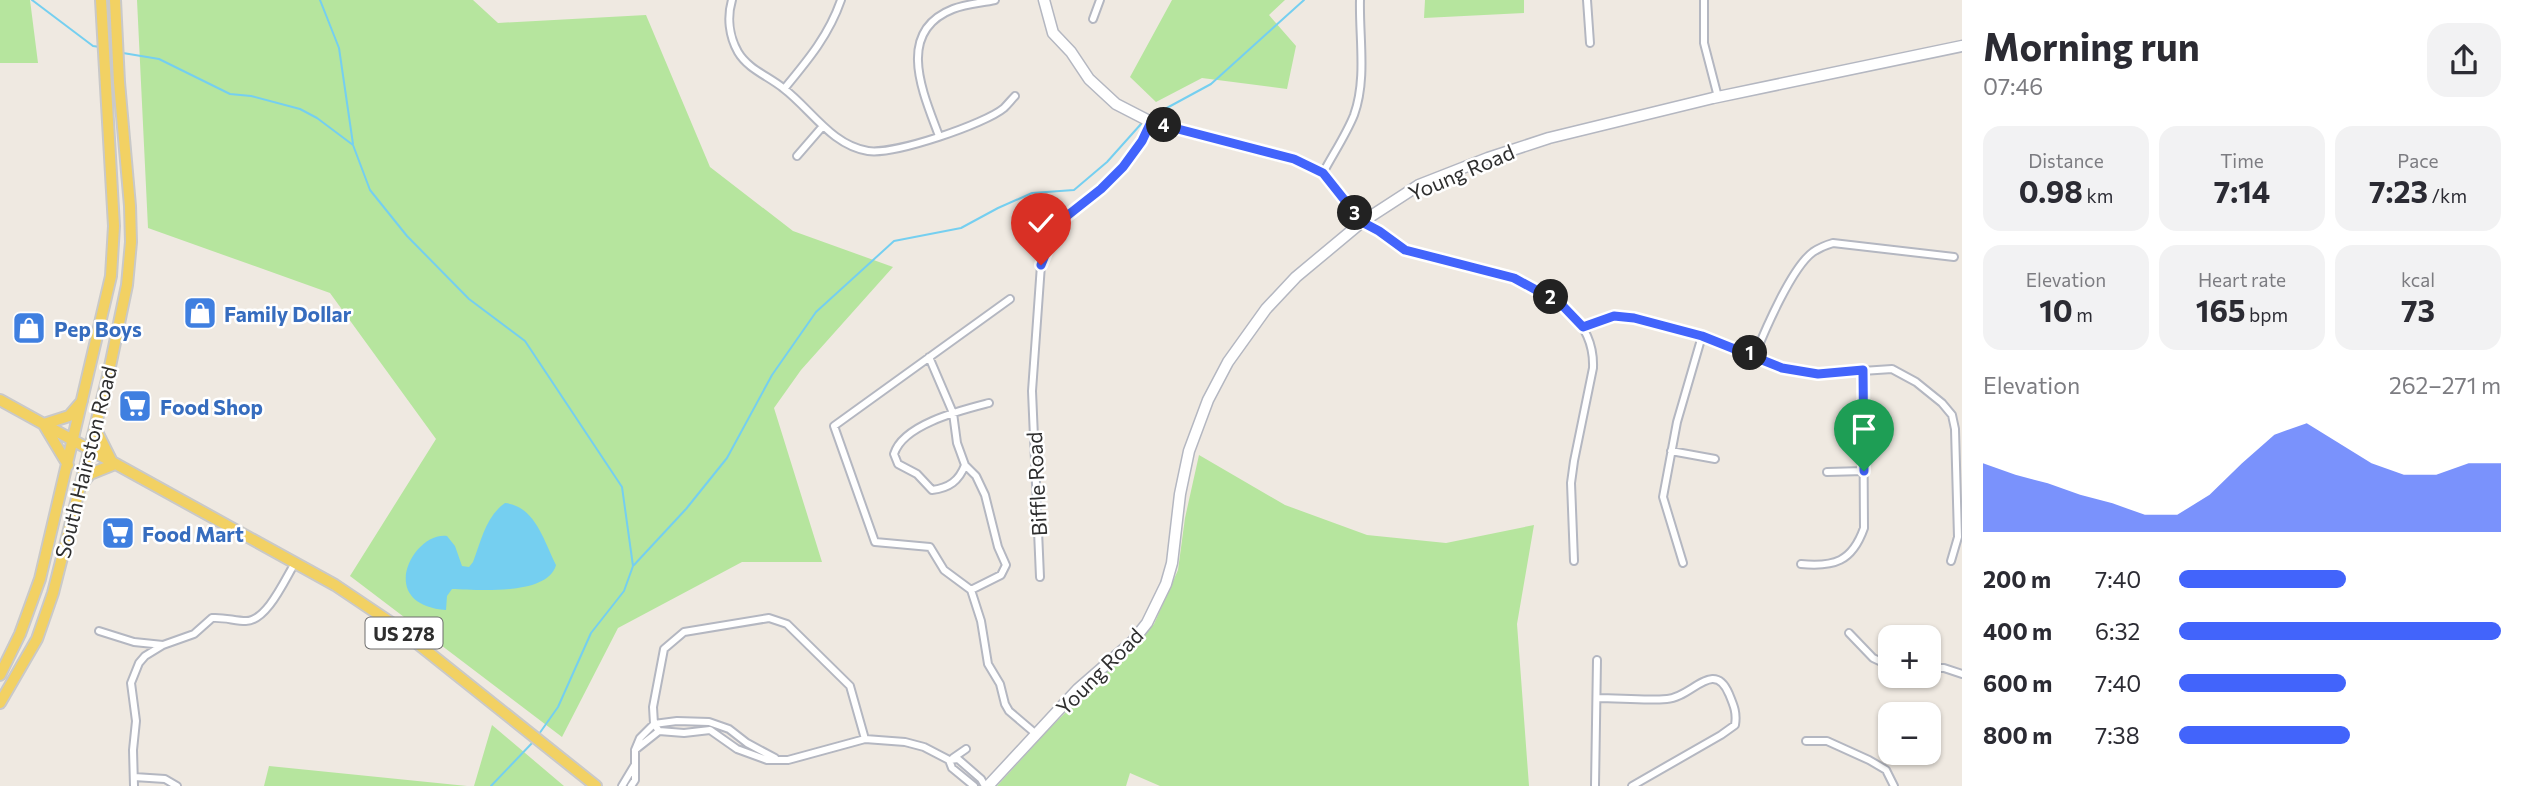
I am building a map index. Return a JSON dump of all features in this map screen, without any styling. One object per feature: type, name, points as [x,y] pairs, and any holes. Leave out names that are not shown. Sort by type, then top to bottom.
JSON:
[{"type":"main road","name":"South Hairston Road","points":[[0,675],[30,611],[68,465],[111,276],[114,226],[101,0]]},
{"type":"main road","name":"South Hairston Road","points":[[0,703],[37,639],[52,593],[95,428],[127,285],[131,242],[130,206],[115,0]]},
{"type":"main road","points":[[68,465],[44,424],[66,417],[83,400]]},
{"type":"main road","name":"US 278","points":[[0,401],[335,585],[393,624],[596,786]]},
{"type":"main road","points":[[77,490],[90,474],[115,464],[106,453],[95,428]]},
{"type":"street","points":[[732,0],[729,28],[739,54],[754,69],[784,89],[823,126],[846,143],[868,151],[887,151],[939,136],[986,118],[1004,108],[1015,96]]},
{"type":"street","points":[[784,89],[818,49],[828,33],[841,0]]},
{"type":"street","points":[[939,136],[919,79],[917,66],[920,43],[928,27],[945,13],[995,0]]},
{"type":"street","points":[[1044,0],[1054,33],[1089,79],[1116,104],[1151,122],[1294,159],[1323,173],[1362,222],[1405,250],[1514,278],[1560,303],[1583,327],[1594,352],[1573,472],[1574,561]]},
{"type":"street","points":[[1093,19],[1101,0]]},
{"type":"street","points":[[1323,173],[1353,117],[1358,100],[1361,78],[1360,0]]},
{"type":"street","points":[[1587,0],[1590,43]]},
{"type":"street","points":[[1704,0],[1704,43],[1718,97]]},
{"type":"street","name":"Young Road","points":[[986,786],[1078,689],[1132,642],[1147,623],[1158,604],[1172,563],[1180,494],[1189,451],[1208,400],[1240,343],[1266,309],[1296,277],[1362,222],[1419,185],[1549,138],[1718,97],[1962,46]]},
{"type":"street","name":"Biffle Road","points":[[1040,577],[1032,391],[1041,265],[1052,232],[1058,223],[1101,189],[1123,167],[1142,141],[1151,122]]},
{"type":"street","points":[[797,156],[823,126]]},
{"type":"street","points":[[1755,355],[1763,335],[1805,259],[1823,246],[1833,243],[1955,257]]},
{"type":"street","points":[[1010,299],[834,426],[876,542],[930,547],[944,570],[971,590],[981,621],[988,664],[1000,684],[1005,704],[1009,711],[1036,734]]},
{"type":"street","points":[[1583,327],[1614,316],[1634,318],[1702,336],[1782,368],[1799,372],[1818,374],[1892,369],[1916,382],[1952,415],[1955,429],[1958,537],[1951,561]]},
{"type":"street","points":[[1683,563],[1663,497],[1677,422],[1702,336]]},
{"type":"street","points":[[929,357],[953,413],[957,443],[965,465],[975,476],[985,495],[998,547],[1006,565],[1001,575],[971,590]]},
{"type":"street","points":[[1801,565],[1833,565],[1859,543],[1864,528],[1863,370]]},
{"type":"street","points":[[965,465],[961,477],[953,484],[932,490],[917,474],[898,464],[894,454],[897,444],[924,426],[953,413],[989,403]]},
{"type":"street","points":[[1671,451],[1716,459]]},
{"type":"street","points":[[1827,472],[1864,471]]},
{"type":"street","points":[[134,786],[136,721],[131,683],[139,663],[163,645],[194,634],[212,618],[247,621],[255,619],[265,612],[295,563]]},
{"type":"street","points":[[659,731],[654,724],[653,707],[664,649],[684,632],[769,618],[787,624],[850,686],[865,739]]},
{"type":"street","points":[[99,631],[134,642],[163,645]]},
{"type":"street","points":[[1849,633],[1878,660]]},
{"type":"street","points":[[1595,786],[1597,660]]},
{"type":"street","points":[[1941,668],[1962,674]]},
{"type":"street","points":[[1597,698],[1669,699],[1681,696],[1707,678],[1717,679],[1726,686],[1737,713],[1735,725],[1721,735],[1632,786]]},
{"type":"street","points":[[631,786],[635,780],[635,750],[640,738],[654,724],[677,721],[709,722],[729,729],[747,743],[777,758]]},
{"type":"street","points":[[635,750],[659,731],[684,733],[710,730],[737,749],[757,758],[788,760],[865,739],[905,741],[949,760],[958,759],[986,786]]},
{"type":"street","points":[[1806,741],[1827,741],[1869,760],[1886,770],[1894,786]]},
{"type":"street","points":[[949,760],[966,749]]},
{"type":"street","points":[[949,760],[952,768],[974,786]]},
{"type":"street","points":[[622,786],[635,764]]},
{"type":"street","points":[[963,777],[970,769]]},
{"type":"street","points":[[134,777],[165,779],[177,786]]},
{"type":"green space","points":[[0,0],[30,0],[38,63],[0,63]]},
{"type":"green space","points":[[137,0],[473,0],[498,23],[646,15],[710,167],[793,231],[893,267],[801,370],[774,408],[822,562],[742,562],[618,628],[562,737],[350,576],[436,439],[330,293],[148,228]]},
{"type":"green space","points":[[1172,0],[1285,0],[1269,15],[1296,46],[1287,89],[1202,78],[1156,102],[1130,77]]},
{"type":"green space","points":[[1425,0],[1524,0],[1524,13],[1424,18]]},
{"type":"green space","points":[[1199,455],[1285,505],[1367,535],[1446,543],[1534,525],[1517,624],[1529,786],[1160,786],[1130,773],[1126,786],[997,786],[1049,729],[1154,624],[1178,570],[1185,518]]},
{"type":"green space","points":[[492,725],[564,786],[474,786]]},
{"type":"green space","points":[[269,766],[467,786],[264,786]]},
{"type":"water","points":[[505,503],[524,511],[537,526],[556,565],[550,575],[540,582],[510,589],[452,589],[447,596],[446,610],[424,605],[411,595],[406,583],[407,569],[413,556],[423,545],[435,537],[447,536],[455,546],[462,566],[469,567],[489,522],[498,508]]},
{"type":"waterway","points":[[32,0],[93,46],[100,47]]},
{"type":"waterway","points":[[320,0],[339,48],[353,144]]},
{"type":"waterway","points":[[1152,116],[1211,84],[1304,0]]},
{"type":"waterway","points":[[123,53],[159,59],[230,94],[251,96],[300,109],[317,118],[353,145],[370,190],[407,236],[469,299],[525,341],[622,487],[633,566],[624,591],[591,633],[558,707],[539,734]]},
{"type":"waterway","points":[[634,565],[686,509],[727,458],[772,375],[816,312],[894,241],[961,228],[1032,193],[1074,190],[1107,162],[1141,124]]},
{"type":"waterway","points":[[491,786],[534,741]]},
{"type":"place","name":"Family Dollar","points":[[200,313]]},
{"type":"place","name":"Pep Boys","points":[[29,328]]},
{"type":"place","name":"Food Shop","points":[[135,406]]},
{"type":"place","name":"Food Mart","points":[[118,533]]},
{"type":"route","points":[[1041,265],[1052,232],[1058,223],[1101,189],[1123,167],[1142,141],[1151,122],[1294,159],[1323,173],[1362,222],[1379,231],[1395,245],[1405,250],[1514,278],[1560,303],[1583,327],[1614,316],[1634,318],[1702,336],[1782,368],[1799,372],[1818,374],[1863,370],[1864,471]]}]
